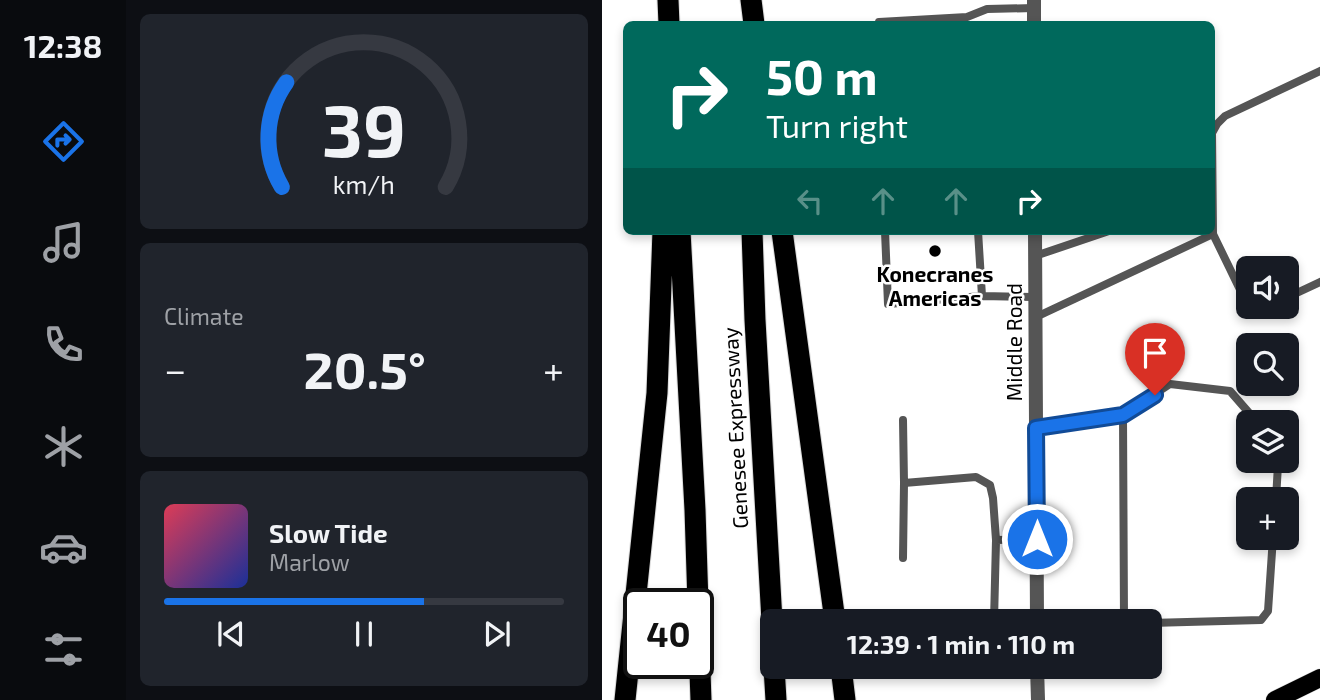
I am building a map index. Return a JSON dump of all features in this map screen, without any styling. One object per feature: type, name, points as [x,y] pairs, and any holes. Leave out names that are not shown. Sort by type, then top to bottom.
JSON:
[{"type":"highway","points":[[668,0],[669,21]]},
{"type":"highway","points":[[750,0],[751,21]]},
{"type":"highway","points":[[625,700],[657,393],[663,235]]},
{"type":"highway","points":[[680,235],[697,588]]},
{"type":"highway","name":"Genesee Expressway","points":[[752,235],[771,609]]},
{"type":"highway","points":[[783,235],[833,609]]},
{"type":"highway","points":[[700,679],[701,700]]},
{"type":"highway","points":[[775,679],[776,700]]},
{"type":"highway","points":[[842,679],[845,700]]},
{"type":"main road","points":[[1275,700],[1320,678]]},
{"type":"street","name":"Middle Road","points":[[1035,235],[1037,609]]},
{"type":"street","points":[[1037,679],[1038,700]]},
{"type":"lane","points":[[967,21],[987,9],[1034,4]]},
{"type":"lane","points":[[1215,128],[1225,116],[1320,71]]},
{"type":"lane","points":[[886,235],[888,304],[982,296],[1036,297]]},
{"type":"lane","points":[[978,235],[982,296]]},
{"type":"lane","points":[[1035,256],[1094,235]]},
{"type":"lane","points":[[1036,317],[1209,235]]},
{"type":"lane","points":[[1214,235],[1236,281]]},
{"type":"lane","points":[[1299,292],[1320,282]]},
{"type":"lane","points":[[1036,428],[1123,415],[1170,384],[1230,391],[1247,410]]},
{"type":"lane","points":[[1123,415],[1124,609]]},
{"type":"lane","points":[[903,420],[903,558]]},
{"type":"lane","points":[[904,483],[976,477],[990,485],[996,540],[994,609]]},
{"type":"lane","points":[[996,540],[1037,539]]},
{"type":"lane","points":[[1162,622],[1261,620],[1268,611],[1272,550]]},
{"type":"place","name":"Konecranes Americas","points":[[935,251]]},
{"type":"route","points":[[1037,539],[1036,428],[1123,415],[1155,395]]}]
